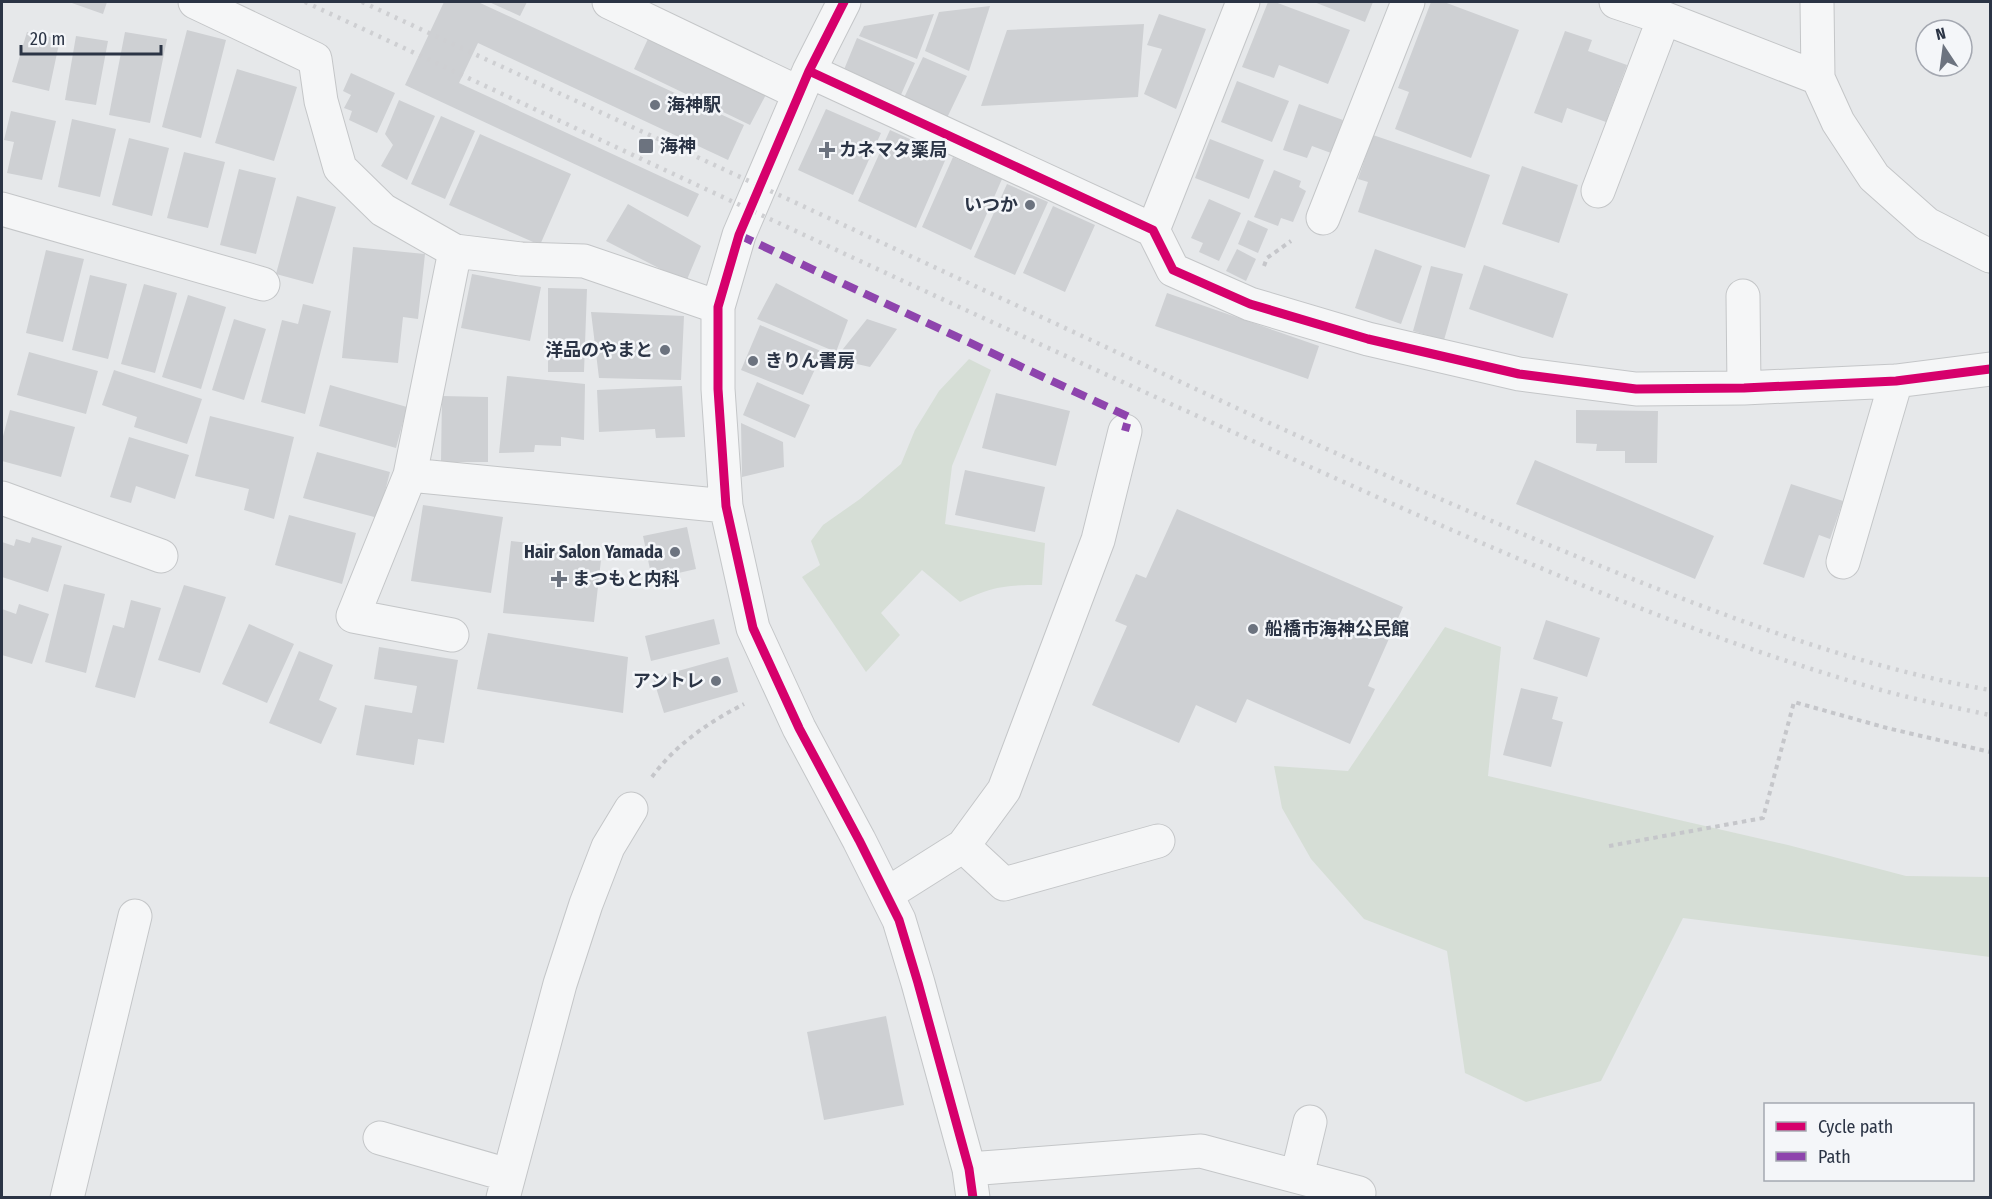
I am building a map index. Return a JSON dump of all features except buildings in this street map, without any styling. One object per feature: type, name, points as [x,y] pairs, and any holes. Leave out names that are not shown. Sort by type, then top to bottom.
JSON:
[{"type":"street","points":[[195,2],[315,59],[321,101],[340,168],[383,210],[455,251],[521,259],[584,261],[718,307]]},
{"type":"street","points":[[609,2],[1153,230],[1173,270],[1250,303],[1368,339],[1519,374],[1636,389],[1744,388],[1896,381],[1990,369]]},
{"type":"street","points":[[846,2],[804,82],[739,234],[718,307],[718,389],[726,506],[753,628],[798,728],[899,920],[971,1183],[1201,1151],[1359,1193]]},
{"type":"street","points":[[1153,230],[1243,2]]},
{"type":"street","points":[[1323,218],[1408,2]]},
{"type":"street","points":[[1616,2],[1664,18],[1818,78]]},
{"type":"street","points":[[1817,2],[1818,78],[1838,122],[1874,177],[1927,224],[1990,256]]},
{"type":"street","points":[[1598,191],[1664,18]]},
{"type":"street","points":[[2,209],[263,284]]},
{"type":"street","points":[[452,635],[353,616],[410,475],[455,251]]},
{"type":"street","points":[[1743,296],[1744,388]]},
{"type":"street","points":[[1843,562],[1896,381]]},
{"type":"street","points":[[887,894],[963,846],[1004,790],[1098,540],[1125,431]]},
{"type":"street","points":[[410,475],[726,506]]},
{"type":"street","points":[[2,498],[161,556]]},
{"type":"street","points":[[380,1138],[505,1186],[560,984],[586,903],[608,847],[631,809]]},
{"type":"street","points":[[963,846],[1004,884],[1158,841]]},
{"type":"street","points":[[67,1197],[135,916]]},
{"type":"street","points":[[1297,1176],[1310,1122]]},
{"type":"path","points":[[1250,303],[1267,258],[1323,218]]},
{"type":"path","points":[[1609,846],[1763,818],[1794,702],[1887,728],[1990,752]]},
{"type":"path","points":[[631,809],[664,760],[712,720]]},
{"type":"shaded area","points":[[969,359],[991,370],[952,466],[945,524],[1045,543],[1042,585],[1000,588],[960,602],[922,570],[881,613],[900,635],[866,672],[802,577],[820,565],[811,541],[823,525],[860,499],[901,464],[915,430],[939,391]]},
{"type":"shaded area","points":[[1445,627],[1501,647],[1488,776],[1788,845],[1906,876],[1990,877],[1990,957],[1683,918],[1601,1081],[1526,1102],[1465,1073],[1447,951],[1364,919],[1311,859],[1282,808],[1274,766],[1348,771]]},
{"type":"railway","points":[[305,2],[1109,376],[1544,570],[1707,633],[1790,662],[1888,692],[1990,715]]},
{"type":"railway","points":[[362,2],[1236,407],[1490,520],[1641,582],[1788,637],[1888,667],[1990,690]]},
{"type":"marked path","points":[[739,235],[1129,417],[1125,431]]},
{"type":"cycle path","points":[[844,2],[809,71],[739,235],[718,307],[718,389],[726,506],[753,628],[799,728],[899,920],[969,1169],[973,1198]]},
{"type":"cycle path","points":[[809,71],[1153,230],[1173,270],[1250,304],[1368,339],[1519,374],[1636,389],[1744,388],[1896,381],[1990,369]]},
{"type":"place","name":"海神駅","points":[[655,105]]},
{"type":"place","name":"海神","points":[[646,146]]},
{"type":"place","name":"カネマタ薬局","points":[[827,150]]},
{"type":"place","name":"いつか","points":[[1030,205]]},
{"type":"place","name":"洋品のやまと","points":[[665,350]]},
{"type":"place","name":"きりん書房","points":[[753,361]]},
{"type":"place","name":"Hair Salon Yamada","points":[[675,552]]},
{"type":"place","name":"まつもと内科","points":[[559,579]]},
{"type":"place","name":"船橋市海神公民館","points":[[1253,629]]},
{"type":"place","name":"アントレ","points":[[716,681]]}]
